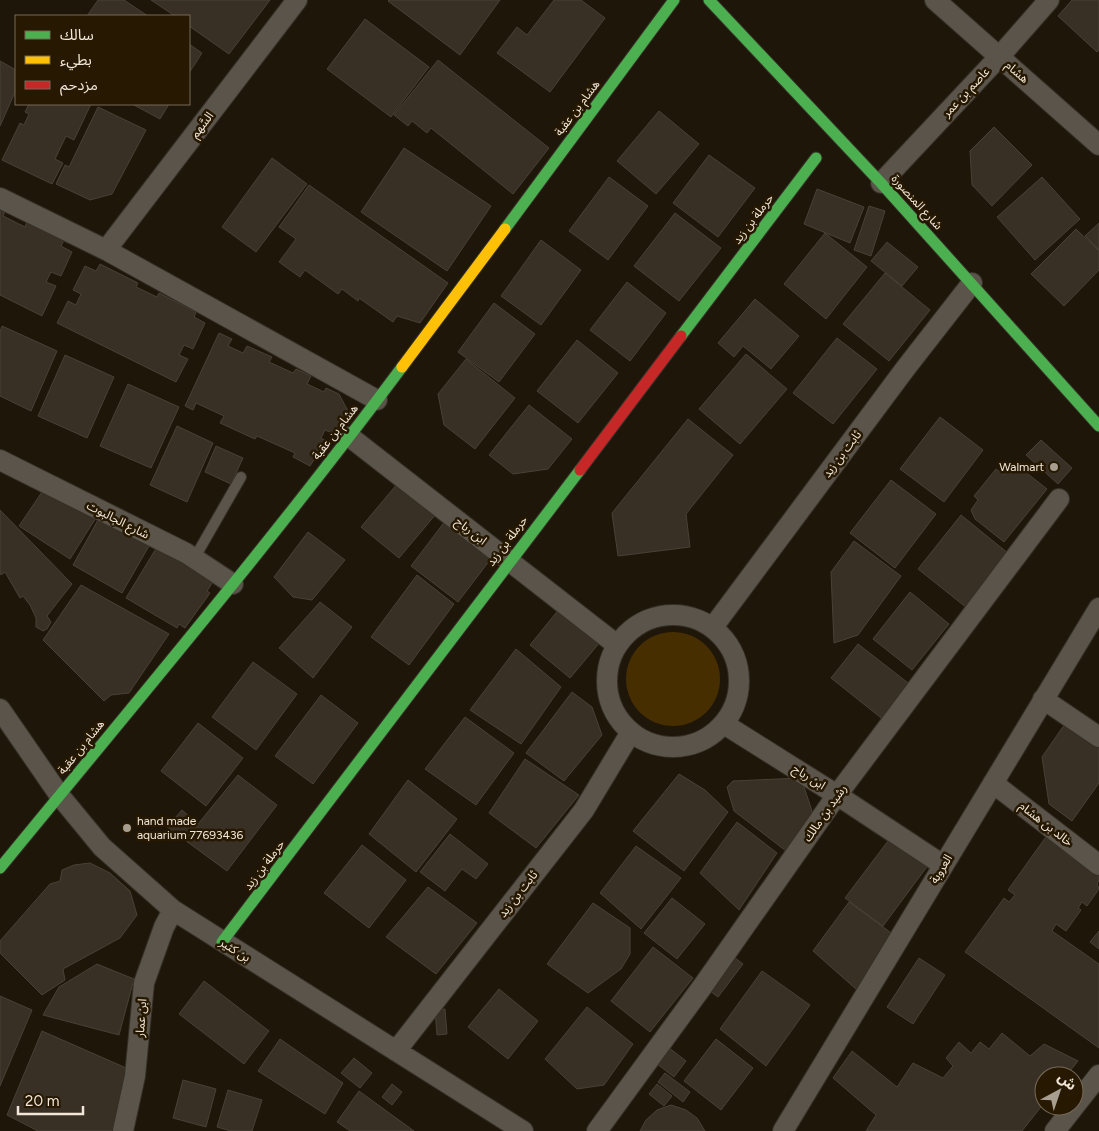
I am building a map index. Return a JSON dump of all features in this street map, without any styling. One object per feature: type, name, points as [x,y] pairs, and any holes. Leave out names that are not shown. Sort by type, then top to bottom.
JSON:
[{"type":"street","name":"السَّهم","points":[[106,250],[297,0]]},
{"type":"street","name":"هشام بن عقبة","points":[[0,868],[233,584],[350,436],[674,0]]},
{"type":"street","name":"شارع المنصورة","points":[[709,0],[881,183],[1099,426]]},
{"type":"street","name":"هشام","points":[[934,0],[1099,145]]},
{"type":"street","name":"عاصم بن عمر","points":[[881,183],[999,57],[1049,0]]},
{"type":"street","name":"حرملة بن زيد","points":[[222,942],[816,158]]},
{"type":"street","points":[[0,198],[106,250],[376,400]]},
{"type":"street","name":"ثابت بن زيد","points":[[713,627],[905,369],[972,283]]},
{"type":"street","name":"ابن رباح","points":[[350,436],[616,645]]},
{"type":"street","name":"شارع الجالبوت","points":[[0,460],[194,559],[233,584]]},
{"type":"street","name":"رشيد بن مالك","points":[[597,1131],[705,983],[837,795],[1058,498]]},
{"type":"street","name":"العروبة","points":[[782,1131],[1099,608]]},
{"type":"street","points":[[672,614],[694,617],[713,627],[728,643],[738,663],[740,685],[735,706],[724,724],[708,738],[689,745],[668,747],[648,742],[631,732],[618,717],[609,700],[606,681],[609,662],[616,645],[631,628],[650,618],[672,614]]},
{"type":"street","points":[[1043,699],[1099,737]]},
{"type":"street","name":"بن كثير","points":[[0,709],[60,796],[102,847],[173,910],[523,1131]]},
{"type":"street","name":"ابن رباح","points":[[724,724],[943,865]]},
{"type":"street","name":"ثابت بن زيد","points":[[396,1051],[584,810],[631,732]]},
{"type":"street","name":"خالد بن هشام","points":[[994,782],[1099,865]]},
{"type":"street","name":"ابن عمار","points":[[128,1130],[144,983],[164,927],[173,910]]},
{"type":"street","points":[[1055,1131],[1099,1075]]},
{"type":"lane","points":[[194,559],[241,477]]},
{"type":"shaded area","points":[[673,632],[691,636],[706,646],[716,661],[720,679],[716,697],[706,712],[691,722],[673,726],[655,722],[640,712],[630,697],[626,679],[630,661],[640,646],[655,636]]},
{"type":"building","points":[[98,0],[124,0],[146,15],[88,15]]},
{"type":"building","points":[[151,0],[270,0],[229,54],[190,27],[190,15],[174,15]]},
{"type":"building","points":[[389,0],[500,0],[460,55]]},
{"type":"building","points":[[554,0],[581,0],[605,18],[550,92],[497,53],[517,27],[527,35]]},
{"type":"building","points":[[1072,0],[1099,0],[1099,50],[1097,52],[1058,16]]},
{"type":"building","points":[[365,19],[429,67],[391,117],[327,69]]},
{"type":"building","points":[[190,45],[202,53],[190,71]]},
{"type":"building","points":[[438,60],[549,148],[513,194],[431,128],[427,133],[412,121],[408,126],[394,115]]},
{"type":"building","points":[[0,61],[15,69],[15,92],[0,126]]},
{"type":"building","points":[[28,105],[91,105],[74,140],[66,136],[55,159],[63,163],[52,184],[2,160],[20,123],[24,125],[29,114],[25,112]]},
{"type":"building","points":[[134,105],[168,105],[160,119]]},
{"type":"building","points":[[98,107],[146,130],[112,194],[90,200],[56,184],[65,165],[69,167]]},
{"type":"building","points":[[659,111],[699,144],[656,194],[617,161]]},
{"type":"building","points":[[994,127],[1032,165],[992,206],[972,185],[970,151]]},
{"type":"building","points":[[404,148],[491,206],[447,271],[361,212]]},
{"type":"building","points":[[709,155],[755,188],[718,237],[673,203]]},
{"type":"building","points":[[272,158],[307,184],[256,252],[222,227]]},
{"type":"building","points":[[609,177],[648,206],[608,260],[569,231]]},
{"type":"building","points":[[1042,177],[1080,219],[1035,260],[997,217]]},
{"type":"building","points":[[309,185],[448,283],[420,323],[397,316],[393,322],[359,298],[358,301],[342,289],[338,294],[305,270],[300,277],[279,262],[296,239],[279,227]]},
{"type":"building","points":[[817,189],[864,207],[850,243],[804,224]]},
{"type":"building","points":[[869,206],[885,211],[871,256],[854,250]]},
{"type":"building","points":[[0,209],[5,211],[3,216],[25,227],[27,222],[64,240],[61,246],[72,252],[61,276],[51,272],[46,282],[56,286],[42,316],[0,295]]},
{"type":"building","points":[[675,213],[721,248],[679,301],[634,266]]},
{"type":"building","points":[[1099,223],[1099,250],[1085,236]]},
{"type":"building","points":[[1076,229],[1099,251],[1099,270],[1064,306],[1031,274]]},
{"type":"building","points":[[825,233],[867,267],[826,319],[784,284]]},
{"type":"building","points":[[541,240],[581,270],[541,325],[501,296]]},
{"type":"building","points":[[887,242],[918,267],[902,286],[871,261]]},
{"type":"building","points":[[100,264],[138,283],[136,287],[157,297],[159,293],[196,312],[194,317],[205,323],[193,349],[184,345],[179,355],[188,359],[176,382],[57,323],[68,301],[76,305],[81,294],[73,290],[85,266],[96,271]]},
{"type":"building","points":[[885,273],[930,310],[889,361],[843,324]]},
{"type":"building","points":[[627,282],[666,313],[630,361],[590,330]]},
{"type":"building","points":[[755,299],[799,336],[771,369],[743,346],[734,357],[718,343]]},
{"type":"building","points":[[494,303],[535,334],[499,382],[458,352]]},
{"type":"building","points":[[2,326],[57,351],[31,411],[0,396],[0,332]]},
{"type":"building","points":[[219,333],[232,339],[228,346],[243,353],[247,346],[272,357],[269,362],[293,373],[296,369],[311,376],[307,384],[324,392],[326,388],[339,394],[348,411],[334,434],[325,430],[321,438],[326,441],[310,466],[293,457],[295,453],[257,436],[255,439],[220,423],[224,416],[196,403],[193,410],[185,406]]},
{"type":"building","points":[[837,338],[877,369],[833,424],[793,393]]},
{"type":"building","points":[[577,340],[618,373],[578,423],[537,391]]},
{"type":"building","points":[[746,354],[787,389],[740,444],[699,409]]},
{"type":"building","points":[[65,355],[114,377],[87,438],[38,416]]},
{"type":"building","points":[[466,359],[515,398],[475,449],[444,425],[438,394]]},
{"type":"building","points":[[128,384],[179,407],[151,468],[100,446]]},
{"type":"building","points":[[529,405],[572,439],[548,469],[513,474],[489,455]]},
{"type":"building","points":[[940,417],[983,450],[944,502],[900,469]]},
{"type":"building","points":[[688,419],[733,455],[686,514],[690,547],[618,556],[612,513]]},
{"type":"building","points":[[177,426],[213,443],[187,502],[150,485]]},
{"type":"building","points":[[1041,440],[1072,468],[1058,484],[1026,455]]},
{"type":"building","points":[[216,446],[243,458],[231,484],[205,472]]},
{"type":"building","points":[[1014,463],[1047,489],[1004,542],[975,519],[971,510],[978,500],[974,496],[996,469],[1004,475]]},
{"type":"building","points":[[891,480],[936,514],[895,568],[850,533]]},
{"type":"building","points":[[398,483],[436,514],[399,558],[361,527]]},
{"type":"building","points":[[46,486],[99,513],[70,559],[19,526]]},
{"type":"building","points":[[0,510],[72,584],[47,616],[51,622],[47,629],[43,631],[36,627],[36,618],[30,605],[23,596],[20,598],[5,572],[1,575],[0,573]]},
{"type":"building","points":[[103,511],[153,539],[122,593],[73,565]]},
{"type":"building","points":[[961,515],[1009,554],[967,608],[918,569]]},
{"type":"building","points":[[446,520],[493,556],[458,602],[411,566]]},
{"type":"building","points":[[308,532],[345,560],[312,600],[293,597],[274,577]]},
{"type":"building","points":[[854,541],[901,576],[858,635],[834,643],[831,572]]},
{"type":"building","points":[[160,542],[214,580],[207,591],[210,593],[185,628],[179,624],[177,628],[126,598]]},
{"type":"building","points":[[417,575],[454,604],[409,665],[371,637]]},
{"type":"building","points":[[81,585],[169,634],[129,693],[111,695],[104,701],[43,640]]},
{"type":"building","points":[[910,592],[949,624],[912,670],[873,639]]},
{"type":"building","points":[[320,602],[352,627],[313,678],[279,648]]},
{"type":"building","points":[[560,608],[601,641],[570,678],[530,645]]},
{"type":"building","points":[[858,644],[912,686],[885,721],[831,678]]},
{"type":"building","points":[[516,649],[561,687],[521,744],[470,710]]},
{"type":"building","points":[[253,662],[297,694],[256,750],[212,717]]},
{"type":"building","points":[[572,692],[592,707],[602,735],[564,781],[526,753]]},
{"type":"building","points":[[321,695],[358,723],[313,784],[275,756]]},
{"type":"building","points":[[465,717],[514,753],[476,805],[425,769]]},
{"type":"building","points":[[1067,721],[1099,743],[1099,783],[1072,821],[1049,804],[1042,757]]},
{"type":"building","points":[[198,723],[243,758],[206,806],[161,771]]},
{"type":"building","points":[[525,759],[579,795],[536,848],[489,813]]},
{"type":"building","points":[[679,774],[705,790],[728,812],[684,871],[633,831]]},
{"type":"building","points":[[238,775],[277,805],[227,871],[167,827],[182,810],[198,824]]},
{"type":"building","points":[[801,778],[813,814],[786,851],[734,811],[727,787],[733,781]]},
{"type":"building","points":[[408,780],[457,819],[416,872],[369,834]]},
{"type":"building","points":[[737,822],[777,853],[739,910],[700,873]]},
{"type":"building","points":[[450,834],[488,864],[476,879],[462,869],[445,891],[420,872]]},
{"type":"building","points":[[1048,834],[1099,871],[1097,884],[1099,889],[1087,906],[1082,902],[1078,908],[1081,910],[1066,931],[1056,924],[1052,931],[1099,964],[1099,1048],[965,952],[1004,898],[1009,902],[1015,895],[1008,890]]},
{"type":"building","points":[[891,837],[929,864],[883,926],[845,898]]},
{"type":"building","points":[[362,845],[406,880],[369,928],[324,893]]},
{"type":"building","points":[[636,846],[681,878],[641,929],[600,893]]},
{"type":"building","points":[[90,863],[110,873],[130,891],[137,915],[120,938],[63,969],[65,980],[42,995],[0,953],[0,941],[50,884],[60,881],[62,870],[74,865]]},
{"type":"building","points":[[428,887],[477,923],[436,974],[386,937]]},
{"type":"building","points":[[672,898],[705,924],[677,959],[644,933]]},
{"type":"building","points":[[849,902],[894,935],[857,990],[813,951]]},
{"type":"building","points":[[593,903],[630,928],[630,954],[621,969],[588,993],[547,964]]},
{"type":"building","points":[[1099,931],[1099,949],[1090,942]]},
{"type":"building","points":[[653,947],[693,978],[650,1032],[611,1001]]},
{"type":"building","points":[[735,958],[743,964],[718,997],[710,991]]},
{"type":"building","points":[[919,958],[945,975],[913,1024],[887,1007]]},
{"type":"building","points":[[97,964],[134,979],[119,1035],[43,1015],[59,987]]},
{"type":"building","points":[[762,971],[810,1005],[766,1066],[720,1029]]},
{"type":"building","points":[[204,981],[269,1031],[244,1064],[179,1014]]},
{"type":"building","points":[[499,989],[538,1021],[508,1059],[468,1027]]},
{"type":"building","points":[[0,996],[32,1010],[0,1086]]},
{"type":"building","points":[[587,1007],[633,1044],[604,1085],[577,1089],[545,1059]]},
{"type":"building","points":[[445,1009],[447,1034],[437,1035],[435,1010]]},
{"type":"building","points":[[42,1031],[133,1071],[113,1131],[38,1131],[7,1115]]},
{"type":"building","points":[[1002,1033],[1030,1056],[1044,1044],[1078,1061],[1074,1066],[1034,1066],[1034,1116],[1022,1131],[866,1131],[876,1115],[833,1078],[852,1051],[897,1087],[913,1063],[943,1078],[953,1066],[946,1058],[959,1042],[971,1053],[980,1042],[989,1049]]},
{"type":"building","points":[[280,1039],[343,1083],[325,1114],[258,1071]]},
{"type":"building","points":[[716,1039],[753,1068],[721,1110],[684,1081]]},
{"type":"building","points":[[668,1047],[686,1061],[674,1077],[656,1063]]},
{"type":"building","points":[[354,1058],[372,1073],[360,1088],[341,1073]]},
{"type":"building","points":[[665,1073],[690,1092],[683,1102],[658,1082]]},
{"type":"building","points":[[183,1080],[216,1089],[206,1127],[173,1118]]},
{"type":"building","points":[[392,1084],[402,1092],[392,1105],[382,1097]]},
{"type":"building","points":[[657,1084],[672,1096],[664,1106],[649,1094]]},
{"type":"building","points":[[228,1090],[262,1100],[252,1131],[231,1131],[217,1127]]},
{"type":"building","points":[[359,1091],[414,1131],[350,1131],[337,1122]]},
{"type":"building","points":[[671,1105],[686,1110],[697,1118],[705,1131],[640,1131],[646,1120],[657,1110]]},
{"type":"traffic: fast","points":[[505,229],[674,0]]},
{"type":"traffic: fast","points":[[709,0],[881,183],[1099,426]]},
{"type":"traffic: fast","points":[[681,336],[816,158]]},
{"type":"traffic: fast","points":[[0,868],[254,557],[402,367]]},
{"type":"traffic: fast","points":[[222,942],[580,470]]},
{"type":"traffic: slow","points":[[402,367],[505,229]]},
{"type":"traffic: jam","points":[[580,470],[681,336]]},
{"type":"place","name":"Walmart","points":[[1054,467]]},
{"type":"place","name":"hand made aquarium 77693436","points":[[127,828]]}]
